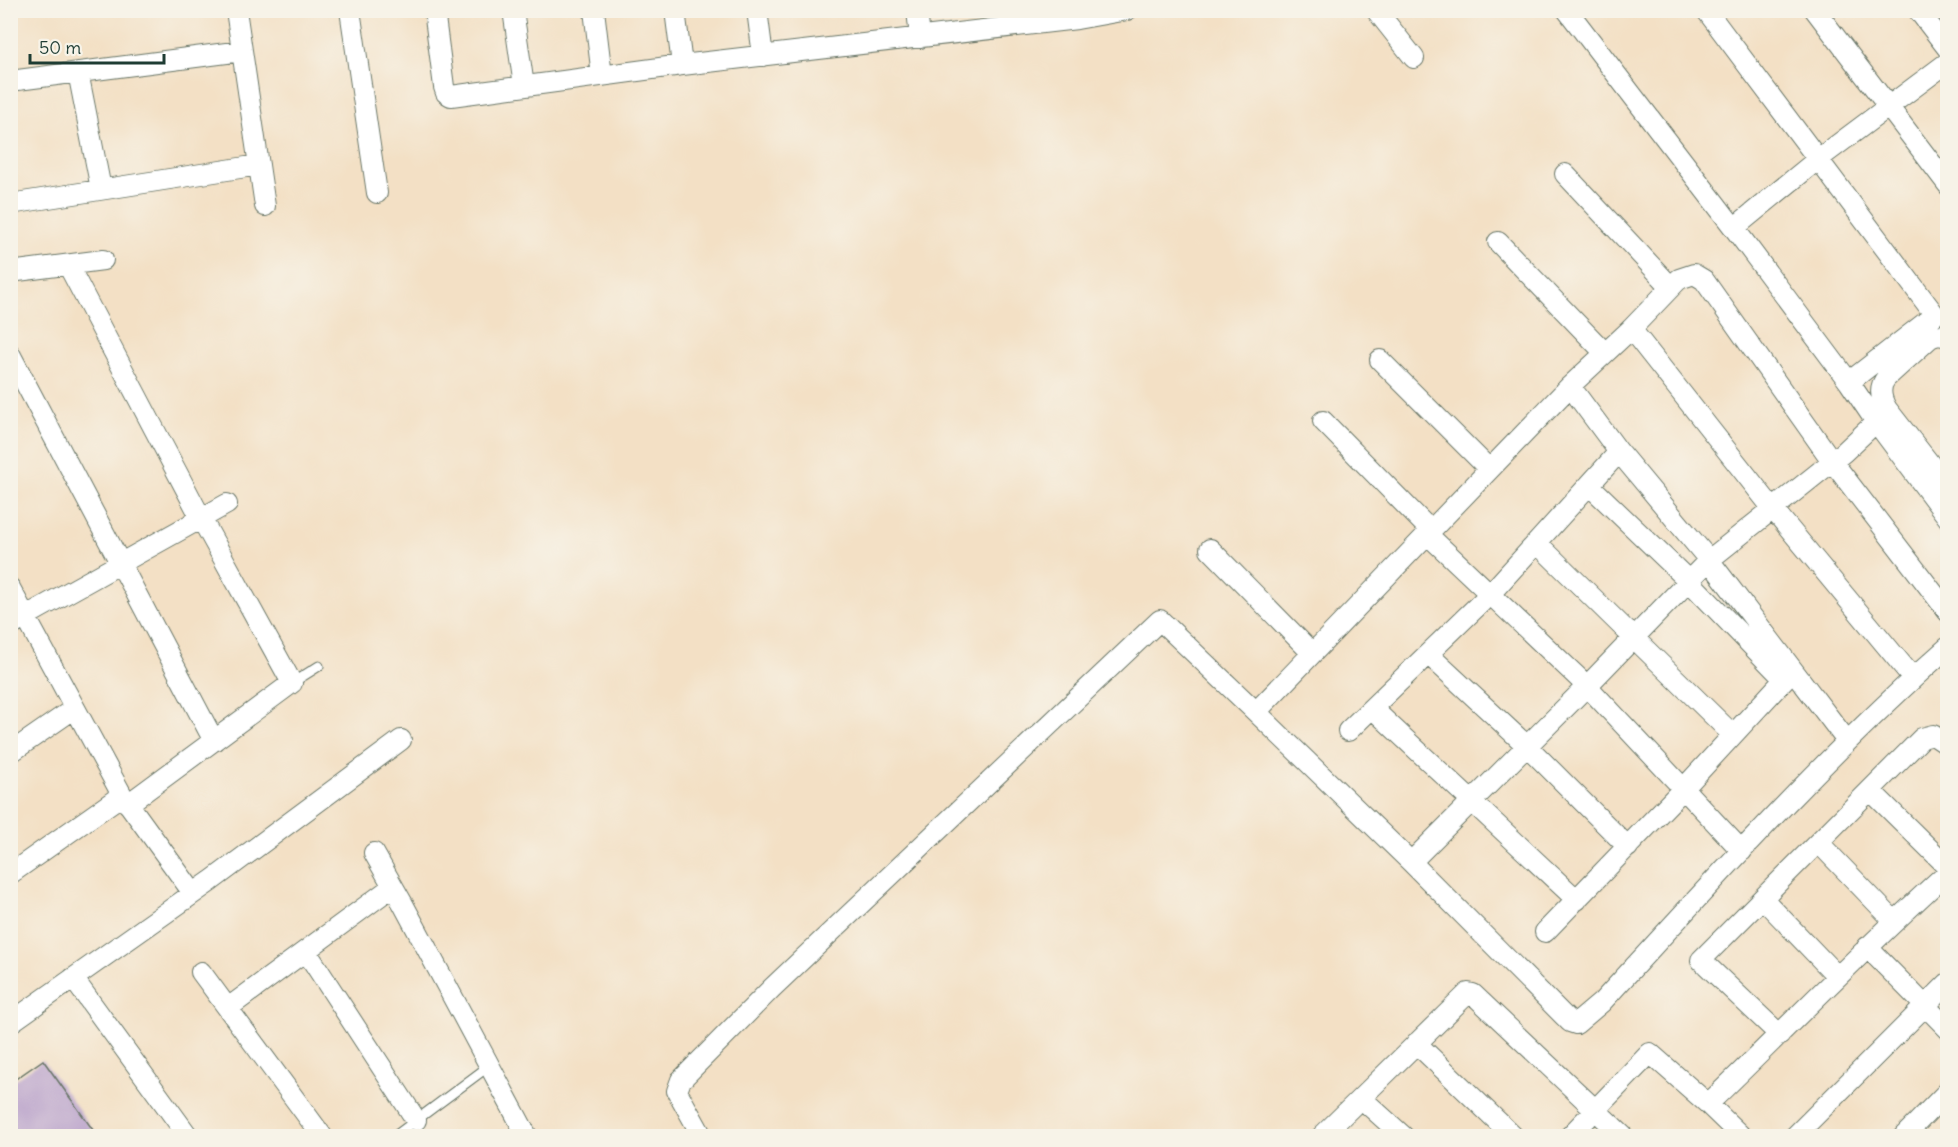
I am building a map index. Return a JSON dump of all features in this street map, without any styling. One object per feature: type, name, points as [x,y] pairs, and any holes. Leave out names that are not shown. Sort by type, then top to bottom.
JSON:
[{"type":"street","points":[[236,10],[265,206]]},
{"type":"street","points":[[350,10],[377,193]]},
{"type":"street","points":[[434,10],[446,93],[451,96],[920,38],[999,19],[1127,10]]},
{"type":"street","points":[[513,10],[524,86]]},
{"type":"street","points":[[594,10],[602,76]]},
{"type":"street","points":[[675,10],[682,66]]},
{"type":"street","points":[[757,10],[763,56]]},
{"type":"street","points":[[916,10],[920,38]]},
{"type":"street","points":[[1376,10],[1414,58]]},
{"type":"street","points":[[1567,10],[1734,228],[1947,518]]},
{"type":"street","points":[[1706,10],[1818,159],[1941,311],[1849,382]]},
{"type":"street","points":[[1815,10],[1947,185]]},
{"type":"street","points":[[1918,10],[1947,49]]},
{"type":"street","points":[[10,81],[242,51]]},
{"type":"street","points":[[1734,228],[1818,159],[1947,62]]},
{"type":"street","points":[[78,72],[101,189]]},
{"type":"street","points":[[10,204],[259,165]]},
{"type":"street","points":[[1565,174],[1671,288]]},
{"type":"street","points":[[1498,242],[1605,353]]},
{"type":"street","points":[[10,272],[103,260]]},
{"type":"street","points":[[10,874],[214,741],[292,683],[201,518],[68,264]]},
{"type":"street","points":[[1256,712],[1570,386],[1679,279],[1694,274],[1704,280],[1832,461],[1947,612]]},
{"type":"street","points":[[1630,329],[1773,509],[1913,678]]},
{"type":"street","points":[[1947,337],[1938,335],[1930,338],[1886,378],[1882,384],[1881,393],[1887,409],[1947,487]]},
{"type":"street","points":[[10,354],[214,741]]},
{"type":"street","points":[[1380,360],[1489,469]]},
{"type":"street","points":[[1570,386],[1620,452],[1709,560],[1788,674]]},
{"type":"street","points":[[1323,421],[1428,532],[1587,686],[1742,851]]},
{"type":"street","points":[[1411,862],[1709,560],[1832,461],[1876,422]]},
{"type":"street","points":[[1348,731],[1490,594],[1620,452]]},
{"type":"street","points":[[1589,485],[1788,674],[1847,741]]},
{"type":"street","points":[[18,621],[227,504]]},
{"type":"street","points":[[1537,543],[1733,735]]},
{"type":"street","points":[[1210,549],[1312,653]]},
{"type":"street","points":[[10,588],[18,621],[75,708],[125,800],[193,893]]},
{"type":"street","points":[[702,1137],[677,1091],[681,1080],[772,988],[1160,620],[1411,862],[1570,1022],[1576,1024],[1602,1002],[1847,741],[1947,647]]},
{"type":"street","points":[[1428,654],[1527,746],[1628,847]]},
{"type":"street","points":[[1545,932],[1684,788],[1788,674]]},
{"type":"street","points":[[10,753],[75,708]]},
{"type":"street","points":[[1372,708],[1577,900]]},
{"type":"street","points":[[1780,1035],[1701,960],[1922,738],[1933,735],[1947,744]]},
{"type":"street","points":[[10,1023],[193,893],[401,740]]},
{"type":"street","points":[[1708,1104],[1947,870],[1872,790]]},
{"type":"street","points":[[1819,843],[1894,921]]},
{"type":"street","points":[[375,854],[526,1137]]},
{"type":"street","points":[[228,1008],[392,887]]},
{"type":"street","points":[[1763,899],[1838,976]]},
{"type":"street","points":[[1867,946],[1947,1029]]},
{"type":"street","points":[[306,951],[416,1120]]},
{"type":"street","points":[[201,972],[322,1137]]},
{"type":"street","points":[[73,978],[188,1137]]},
{"type":"street","points":[[1795,1137],[1947,983]]},
{"type":"street","points":[[1322,1137],[1466,994],[1471,993],[1623,1137]]},
{"type":"street","points":[[1416,1043],[1513,1137]]},
{"type":"street","points":[[1570,1137],[1650,1053],[1708,1104],[1741,1137]]},
{"type":"street","points":[[1904,1137],[1947,1091]]},
{"type":"street","points":[[1361,1098],[1403,1137]]},
{"type":"lane","points":[[292,683],[319,666]]},
{"type":"lane","points":[[395,1137],[489,1066]]},
{"type":"building","points":[[43,1060],[98,1137],[10,1137],[10,1083]]}]
